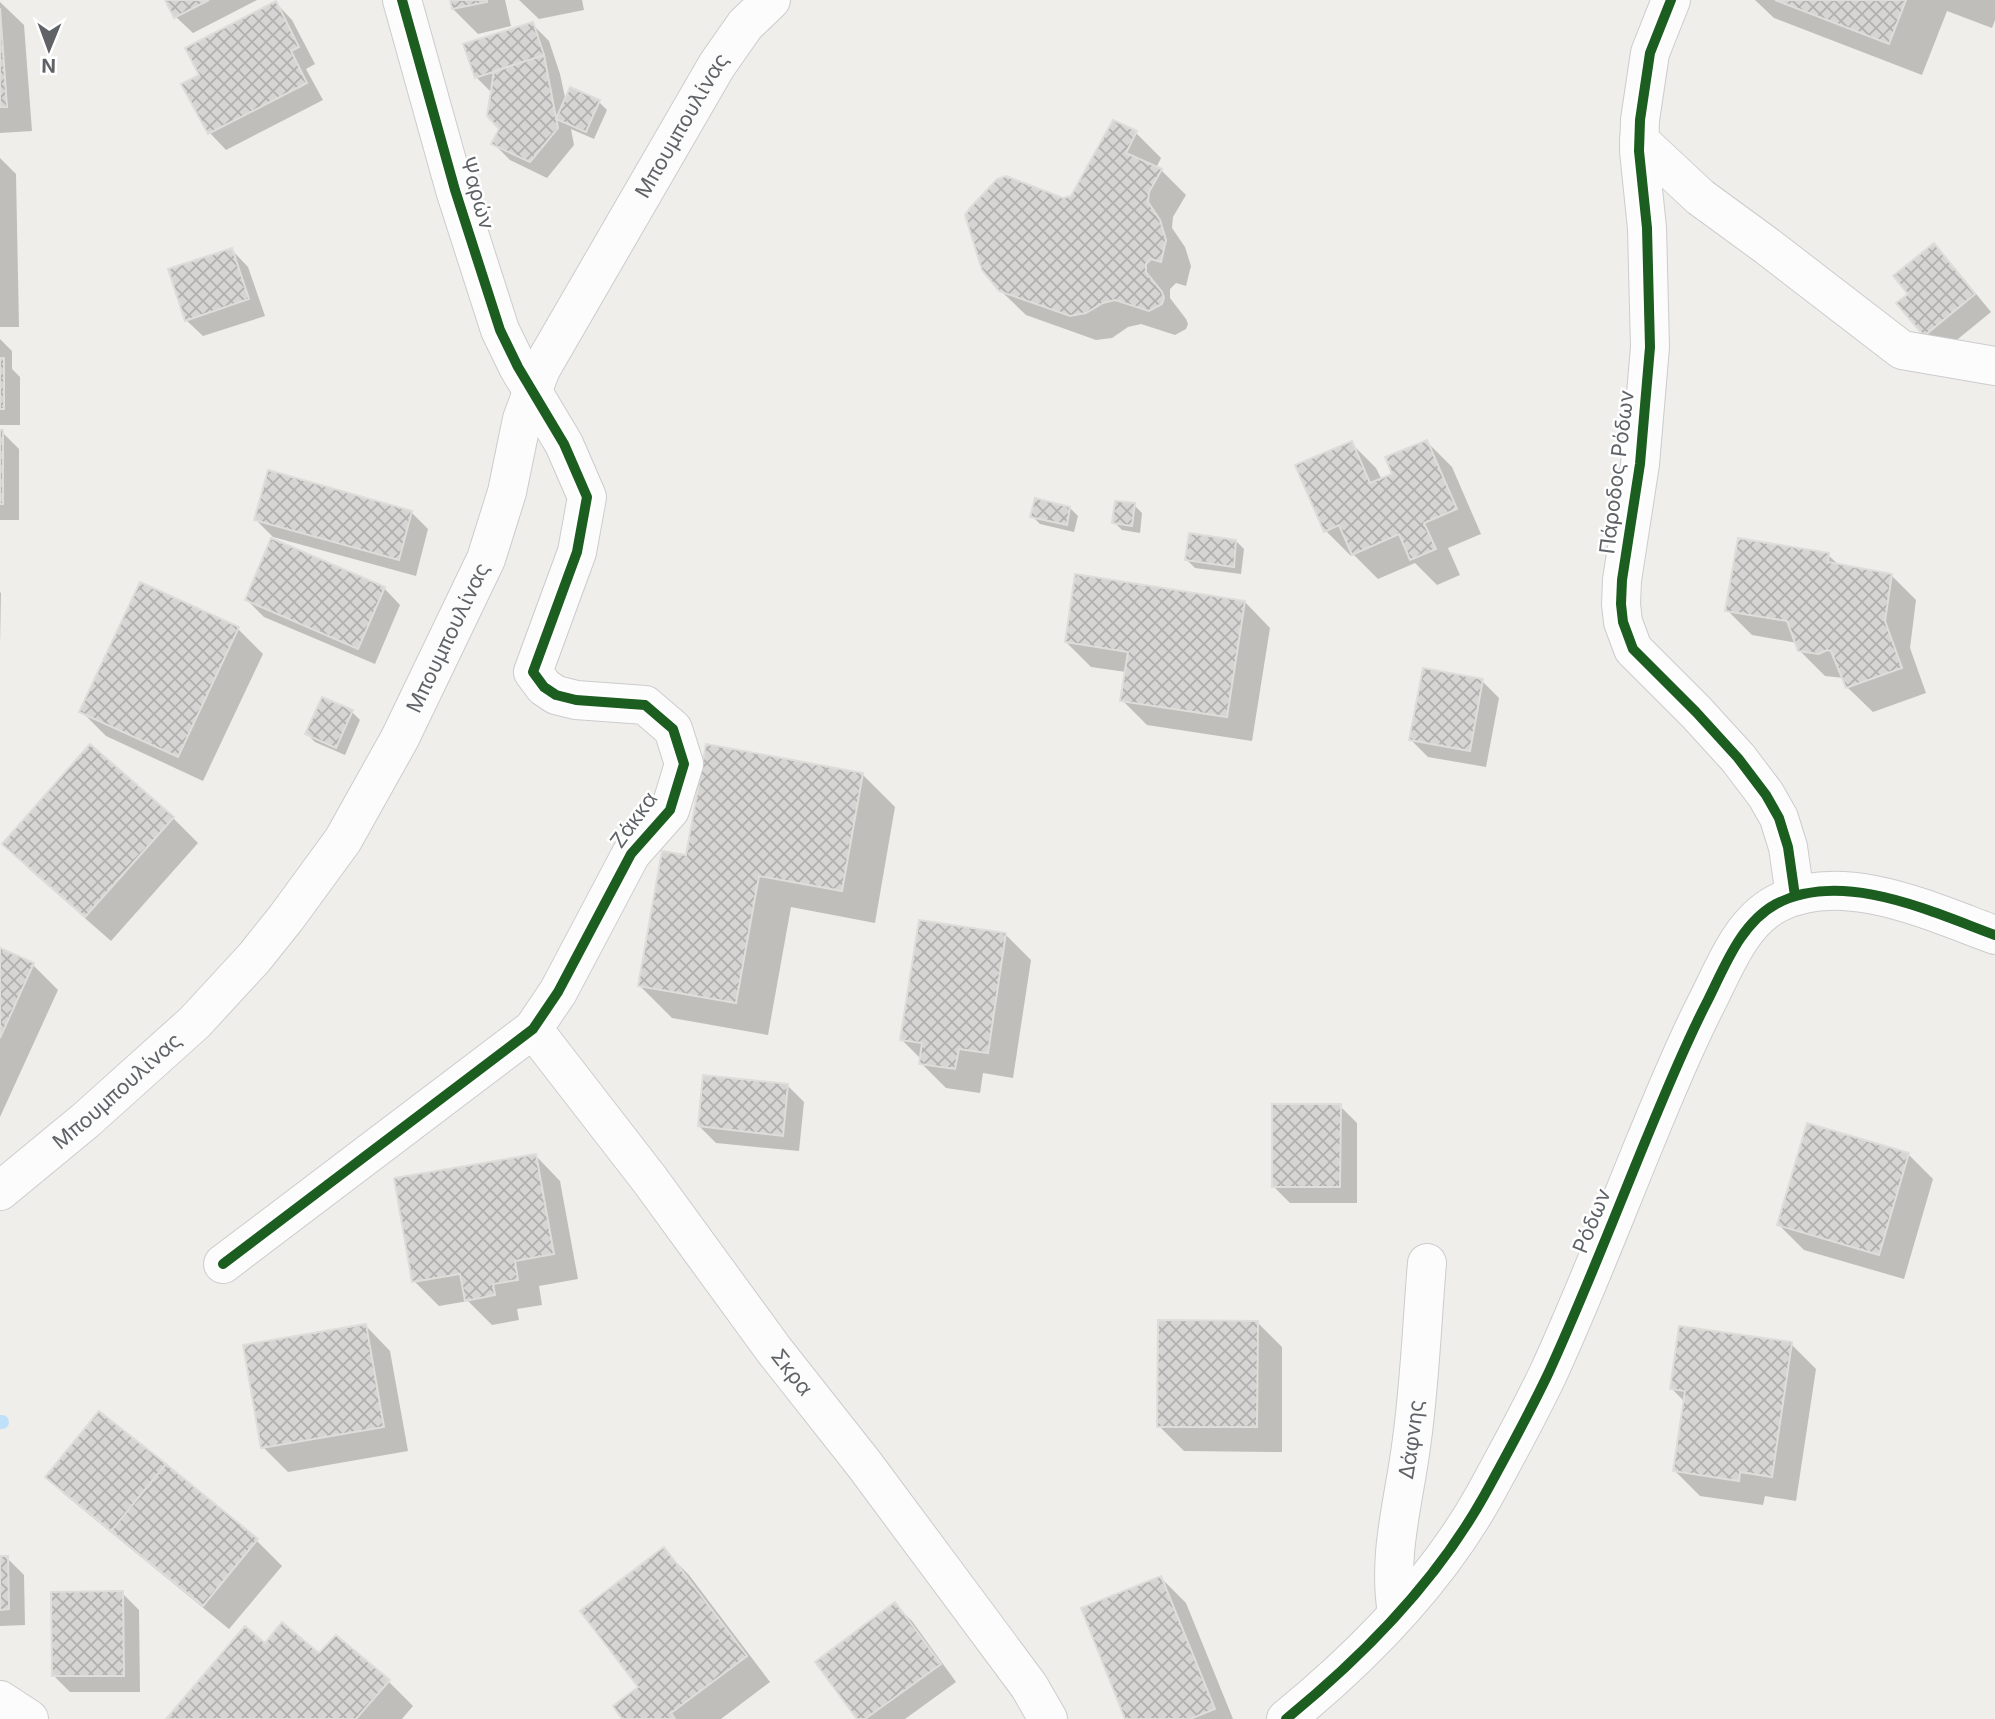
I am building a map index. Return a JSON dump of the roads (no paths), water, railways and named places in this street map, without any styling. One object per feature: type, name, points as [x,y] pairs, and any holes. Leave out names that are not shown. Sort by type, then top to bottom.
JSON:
[{"type":"street","name":"Ψαρών","points":[[402,0],[490,304],[504,341],[532,389]]},
{"type":"street","name":"Μπουμπουλίνας","points":[[0,1191],[195,1022],[262,948],[343,840],[400,738],[486,559],[507,492],[522,419],[532,389],[554,346],[729,45],[771,0]]},
{"type":"street","name":"Πάροδος Ρόδων","points":[[1671,0],[1650,53],[1642,100],[1639,140],[1647,228],[1650,347],[1640,464],[1622,580],[1621,604],[1625,630],[1633,649],[1738,758],[1766,795],[1779,818],[1786,839],[1795,896]]},
{"type":"street","points":[[1639,140],[1700,197],[1902,350],[1995,366]]},
{"type":"street","name":"Ζάκκα","points":[[223,1264],[533,1029],[558,992],[631,854],[670,810],[684,764],[673,729],[645,705],[576,700],[556,695],[544,687],[533,672],[577,552],[587,498],[564,444],[532,389]]},
{"type":"street","name":"Ρόδων","points":[[1286,1719],[1346,1668],[1397,1613],[1435,1568],[1482,1500],[1547,1375],[1689,1038],[1728,960],[1743,935],[1757,919],[1774,905],[1795,896],[1836,891],[1872,895],[1995,935]]},
{"type":"street","name":"Σκρα","points":[[533,1029],[650,1180],[774,1350],[864,1464],[1029,1686],[1048,1719]]},
{"type":"street","name":"Δάφνης","points":[[1397,1613],[1393,1582],[1394,1554],[1414,1425],[1427,1263]]},
{"type":"street","points":[[0,1700],[29,1719]]}]
